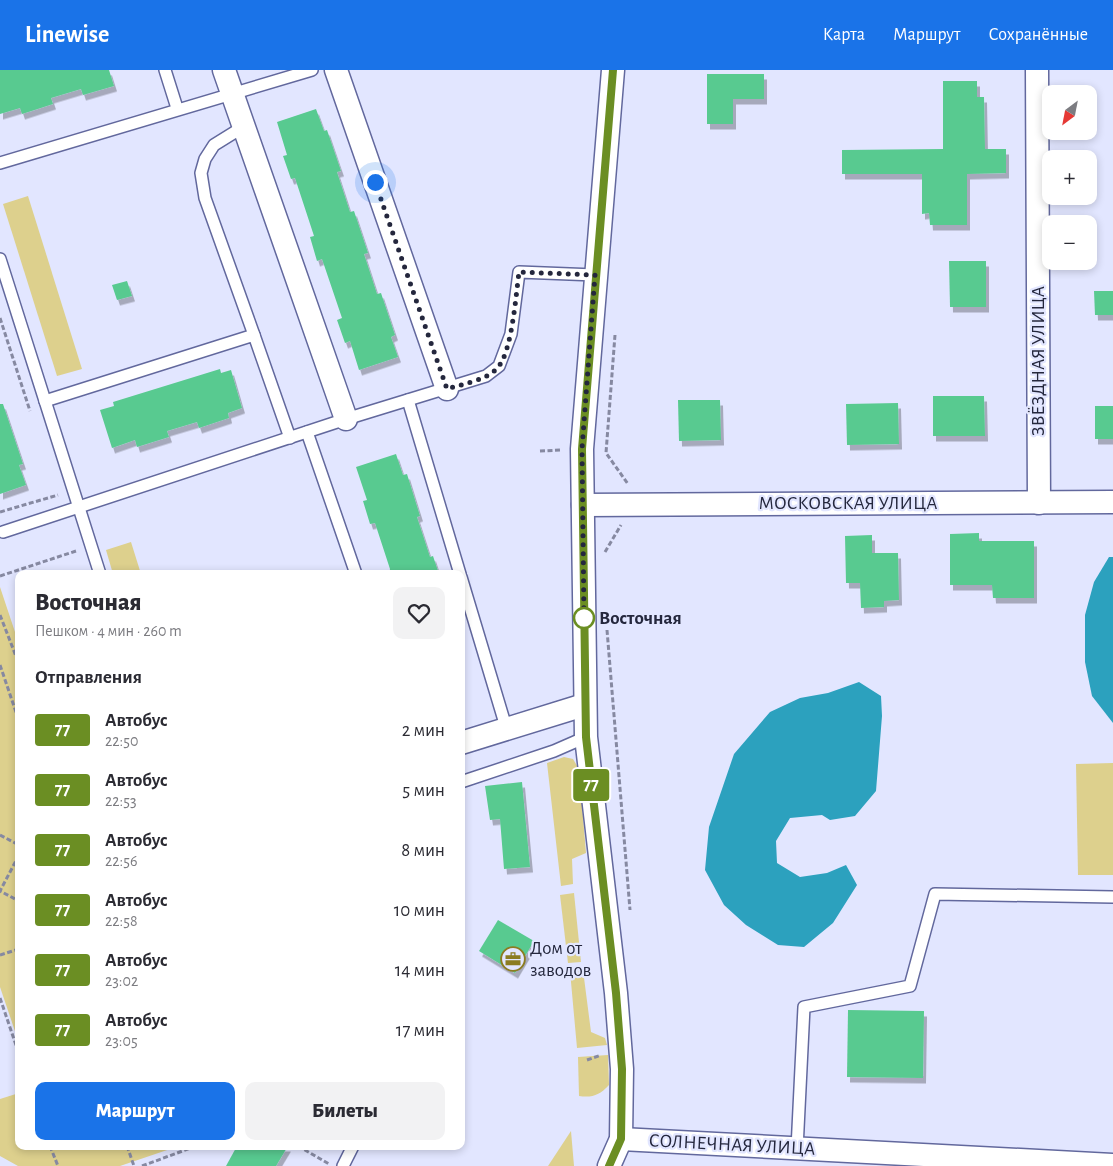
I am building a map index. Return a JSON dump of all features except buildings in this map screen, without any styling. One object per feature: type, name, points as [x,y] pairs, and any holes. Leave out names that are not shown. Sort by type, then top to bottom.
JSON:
[{"type":"street","points":[[224,70],[346,419]]},
{"type":"street","points":[[336,70],[447,389]]},
{"type":"street","points":[[609,1166],[621,1139],[620,1048],[616,993],[586,737],[584,705],[582,449],[613,70]]},
{"type":"street","name":"ЗВЁЗДНАЯ УЛИЦА","points":[[1037,70],[1039,503]]},
{"type":"street","name":"МОСКОВСКАЯ УЛИЦА","points":[[583,505],[629,503],[1113,502]]},
{"type":"street","points":[[465,742],[506,727],[584,705]]},
{"type":"street","name":"СОЛНЕЧНАЯ УЛИЦА","points":[[621,1139],[797,1157],[1113,1165]]},
{"type":"lane","points":[[165,70],[177,108]]},
{"type":"lane","points":[[0,163],[177,108],[312,70]]},
{"type":"lane","points":[[243,127],[214,144],[205,159],[201,172],[205,198],[290,438]]},
{"type":"lane","points":[[0,259],[99,570]]},
{"type":"lane","points":[[3,532],[346,419],[486,376],[499,366],[511,334],[519,272],[595,275]]},
{"type":"lane","points":[[45,401],[254,335]]},
{"type":"lane","points":[[408,400],[459,570]]},
{"type":"lane","points":[[307,432],[355,570]]},
{"type":"lane","points":[[465,589],[506,727]]},
{"type":"lane","points":[[465,781],[554,752],[586,737]]},
{"type":"lane","points":[[797,1157],[804,1007],[910,986],[935,894],[1113,898]]},
{"type":"lane","points":[[343,1166],[351,1150]]},
{"type":"path","points":[[602,558],[628,512],[629,503],[629,486],[606,453],[615,326]]},
{"type":"path","points":[[0,512],[73,490]]},
{"type":"path","points":[[18,570],[91,546]]},
{"type":"path","points":[[0,576],[15,571]]},
{"type":"path","points":[[0,615],[15,654]]},
{"type":"path","points":[[607,628],[630,914]]},
{"type":"path","points":[[0,665],[15,709]]},
{"type":"path","points":[[0,835],[15,843]]},
{"type":"path","points":[[15,863],[0,891],[15,899]]},
{"type":"path","points":[[0,955],[15,950]]},
{"type":"path","points":[[0,998],[15,1042]]},
{"type":"path","points":[[588,1060],[620,1048]]},
{"type":"path","points":[[52,1150],[58,1166]]},
{"type":"path","points":[[128,1150],[134,1166]]},
{"type":"path","points":[[142,1166],[185,1150]]},
{"type":"path","points":[[305,1150],[332,1166]]},
{"type":"shaded area","points":[[28,196],[82,369],[57,376],[3,204]]},
{"type":"shaded area","points":[[131,542],[140,570],[112,570],[106,550]]},
{"type":"shaded area","points":[[0,587],[15,632],[15,1031],[0,987]]},
{"type":"shaded area","points":[[564,757],[573,759],[579,769],[586,853],[572,859],[573,884],[561,886],[547,763]]},
{"type":"shaded area","points":[[1113,763],[1113,875],[1078,875],[1076,764]]},
{"type":"shaded area","points":[[574,893],[581,962],[568,963],[560,895]]},
{"type":"shaded area","points":[[583,970],[591,1032],[605,1038],[607,1045],[577,1048],[570,971]]},
{"type":"shaded area","points":[[608,1055],[609,1085],[596,1095],[588,1097],[579,1096],[578,1057]]},
{"type":"shaded area","points":[[15,1094],[15,1150],[167,1150],[120,1166],[18,1166],[0,1156],[0,1099]]},
{"type":"shaded area","points":[[571,1131],[574,1166],[548,1166]]},
{"type":"water","points":[[1109,557],[1113,557],[1113,723],[1092,696],[1085,662],[1085,615],[1094,582]]},
{"type":"water","points":[[859,682],[881,696],[882,716],[876,791],[855,816],[830,820],[822,815],[790,818],[776,841],[777,863],[800,877],[827,873],[846,865],[857,885],[833,923],[804,947],[778,945],[746,925],[724,905],[705,870],[709,827],[734,754],[770,712],[800,698],[828,693]]},
{"type":"bus line","name":"77","points":[[609,1166],[621,1139],[622,1069],[616,993],[586,737],[584,705],[582,449],[613,70]]},
{"type":"place","name":"Восточная","points":[[584,618]]},
{"type":"place","name":"Дом от заводов","points":[[513,959]]},
{"type":"route","points":[[375,182],[447,389],[486,376],[499,366],[511,334],[519,272],[595,275],[582,449],[584,618]]}]
